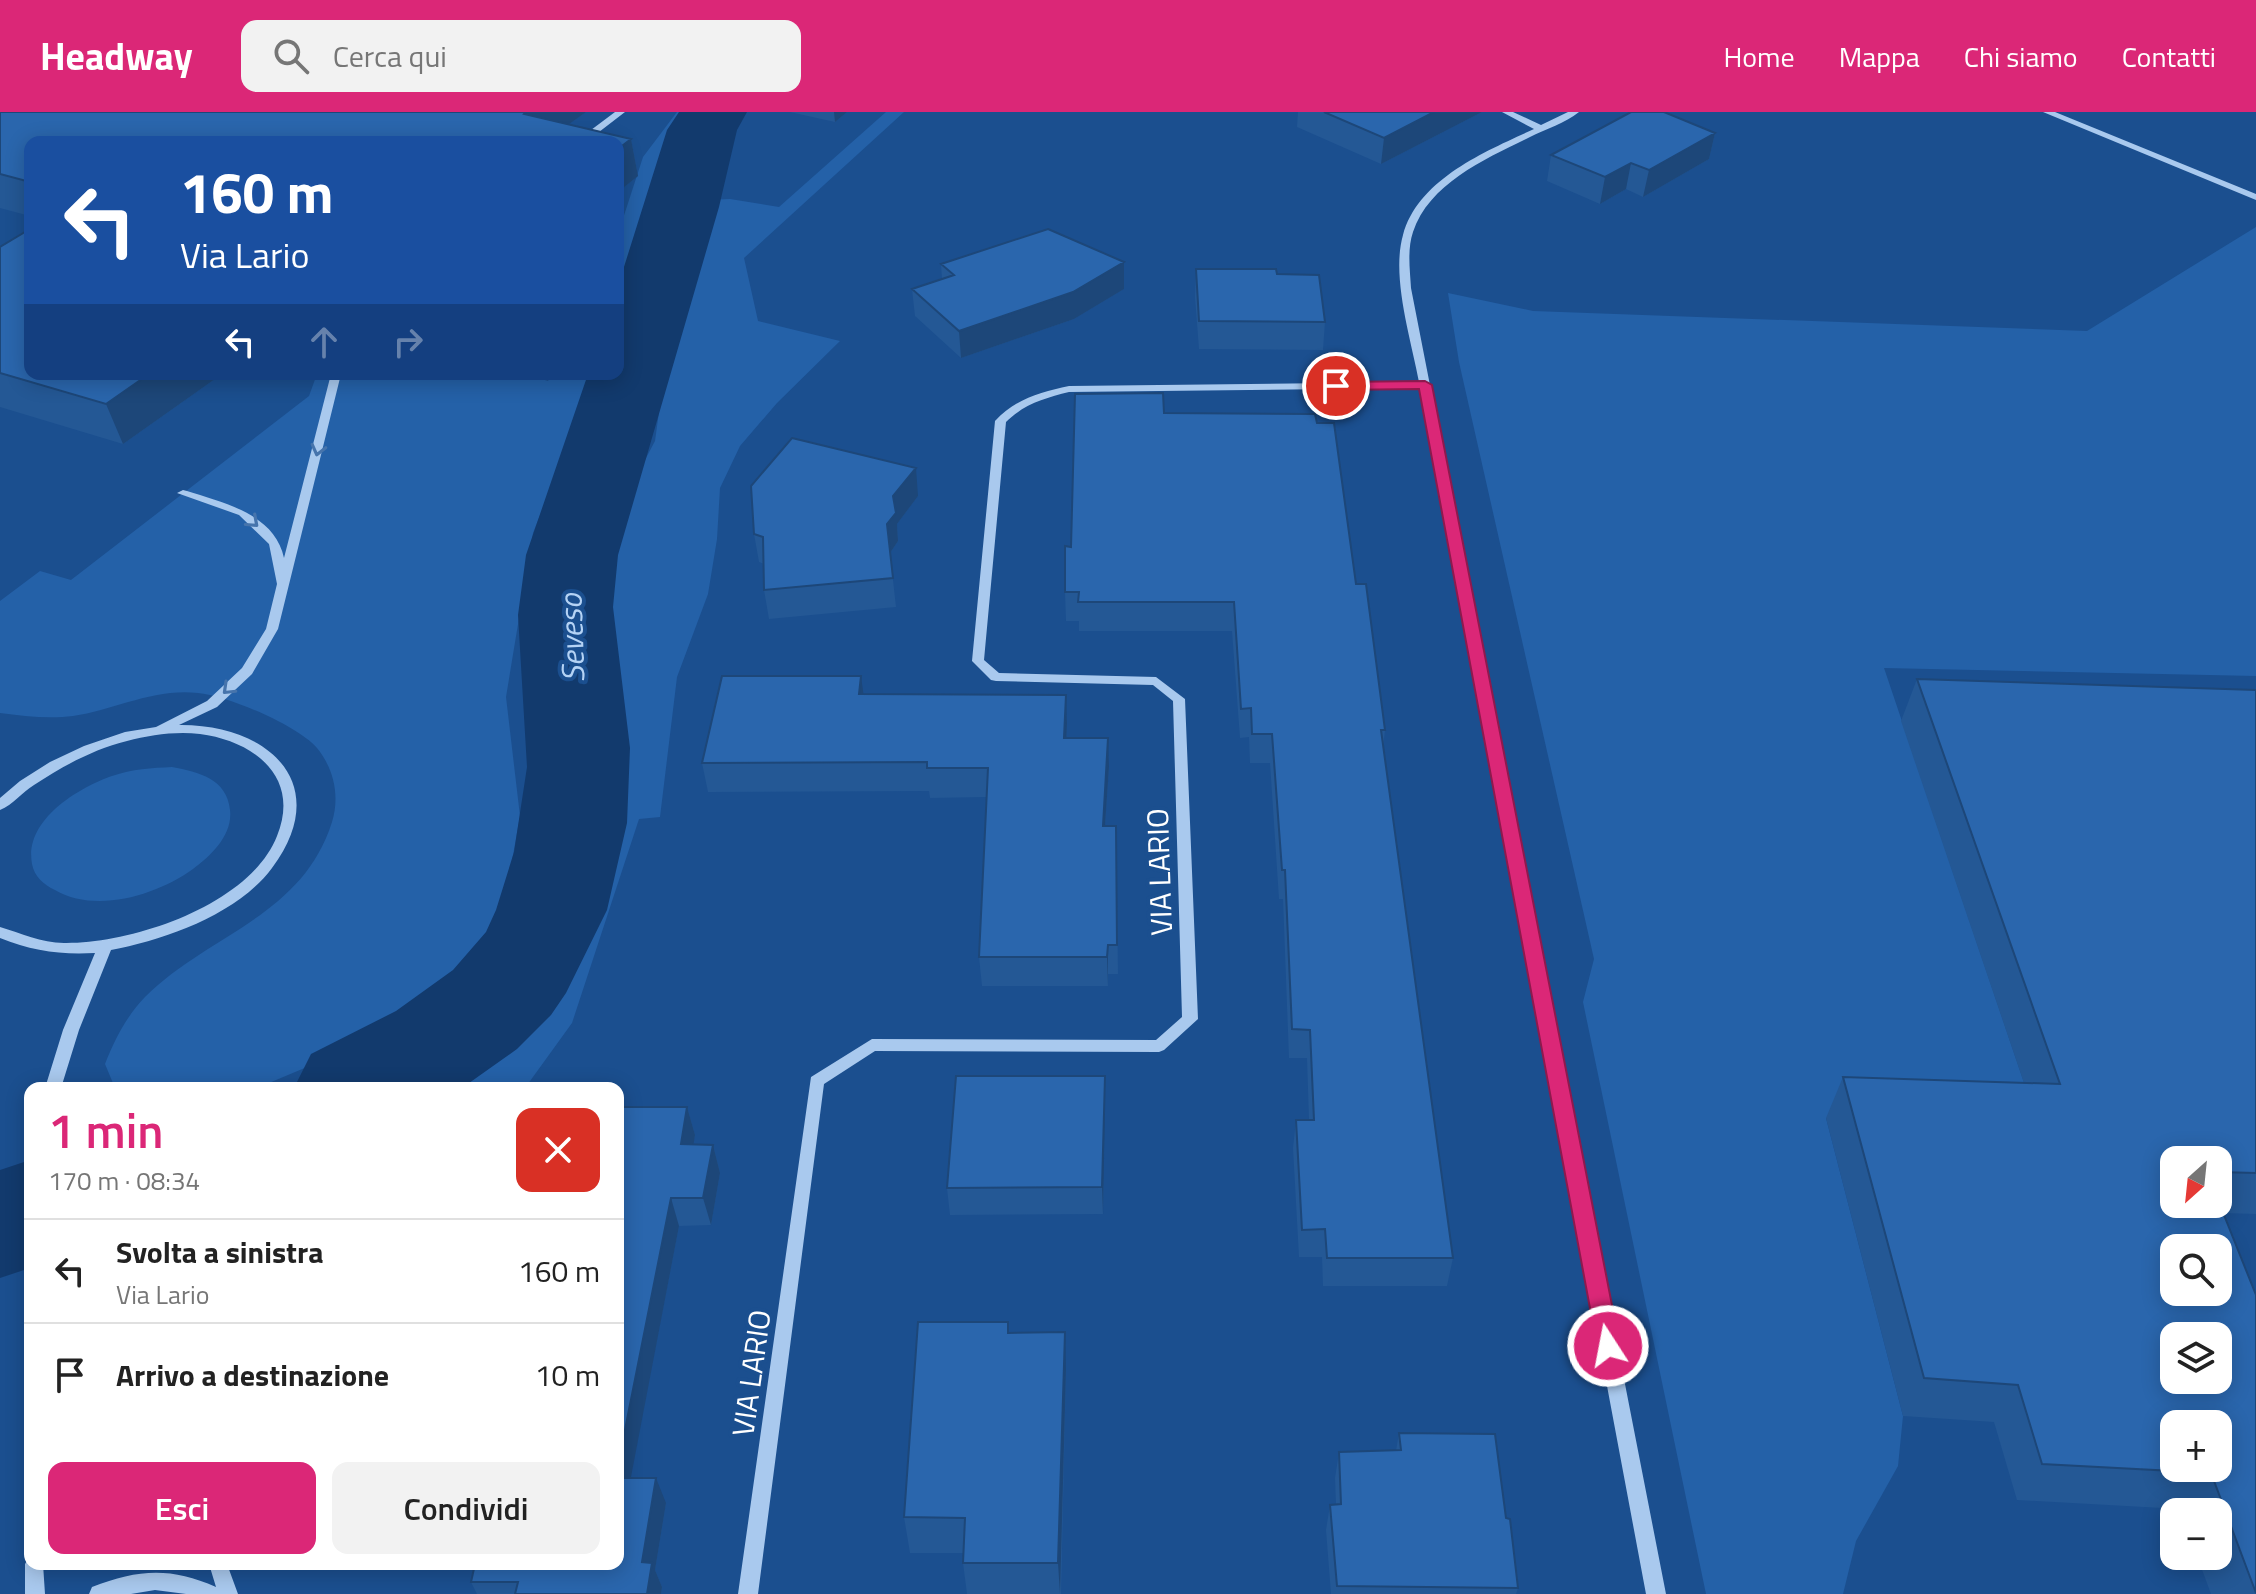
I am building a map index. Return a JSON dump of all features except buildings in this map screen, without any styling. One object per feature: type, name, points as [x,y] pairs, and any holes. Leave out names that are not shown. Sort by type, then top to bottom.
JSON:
[{"type":"street","points":[[588,136],[621,112]]},
{"type":"street","points":[[1506,112],[1542,129]]},
{"type":"street","points":[[1575,112],[1441,184],[1421,207],[1408,231],[1404,258],[1406,288],[1656,1594]]},
{"type":"street","points":[[2047,112],[2256,197]]},
{"type":"street","points":[[155,732],[212,704],[247,671],[272,629],[335,380]]},
{"type":"street","name":"VIA LARIO","points":[[748,1594],[817,1081],[872,1045],[1159,1046],[1190,1019],[1179,699],[1156,681],[996,677],[978,661],[1001,421],[1014,407],[1038,395],[1069,389],[1425,385]]},
{"type":"street","points":[[183,493],[243,513],[275,543],[284,588]]},
{"type":"street","points":[[0,805],[46,769],[80,751],[117,738],[155,732],[201,731],[223,734],[251,744],[272,760],[285,779],[291,802],[287,827],[274,854],[252,880],[222,904],[186,924],[146,939],[105,947],[65,949],[29,944],[0,932]]},
{"type":"street","points":[[0,781],[16,790]]},
{"type":"street","points":[[55,1082],[71,1030],[105,947]]},
{"type":"street","points":[[34,1570],[35,1594]]},
{"type":"street","points":[[220,1570],[228,1594]]},
{"type":"street","points":[[99,1594],[148,1579],[177,1581],[210,1594]]},
{"type":"shaded area","points":[[677,112],[687,112],[674,138],[656,208],[624,289],[624,216],[643,157]]},
{"type":"shaded area","points":[[886,112],[904,112],[744,258],[758,321],[840,341],[777,403],[740,446],[720,488],[717,539],[708,594],[677,677],[660,817],[639,819],[572,1023],[529,1082],[460,1082],[509,1050],[567,988],[593,918],[626,792],[621,705],[604,606],[608,542],[627,494],[655,441],[671,325],[707,200],[730,199],[779,207]]},
{"type":"shaded area","points":[[2256,227],[2256,676],[1884,668],[2038,1124],[1826,1118],[1903,1416],[1898,1466],[1856,1541],[1843,1594],[1706,1594],[1583,1002],[1594,959],[1459,362],[1448,293],[1533,311],[2087,331]]},
{"type":"shaded area","points":[[315,380],[594,380],[533,533],[506,697],[520,816],[499,933],[480,968],[436,1007],[271,1082],[112,1082],[105,1064],[117,1037],[145,997],[170,975],[251,922],[299,881],[318,854],[332,822],[334,783],[323,756],[307,739],[261,713],[211,695],[165,694],[64,717],[0,713],[0,601],[40,571],[71,580],[309,396]]},
{"type":"shaded area","points":[[172,767],[210,779],[228,799],[228,828],[219,844],[200,864],[162,887],[107,901],[71,897],[51,888],[37,876],[32,864],[36,833],[56,808],[98,781],[112,776],[134,770]]},
{"type":"waterway","name":"Seveso","points":[[367,1082],[438,1044],[494,1001],[526,962],[540,937],[561,882],[573,823],[579,767],[566,615],[572,555],[682,207],[702,130],[713,112]]},
{"type":"waterway","name":"Seveso","points":[[0,1224],[24,1216]]},
{"type":"route","points":[[1336,386],[1425,385],[1608,1346]]}]
